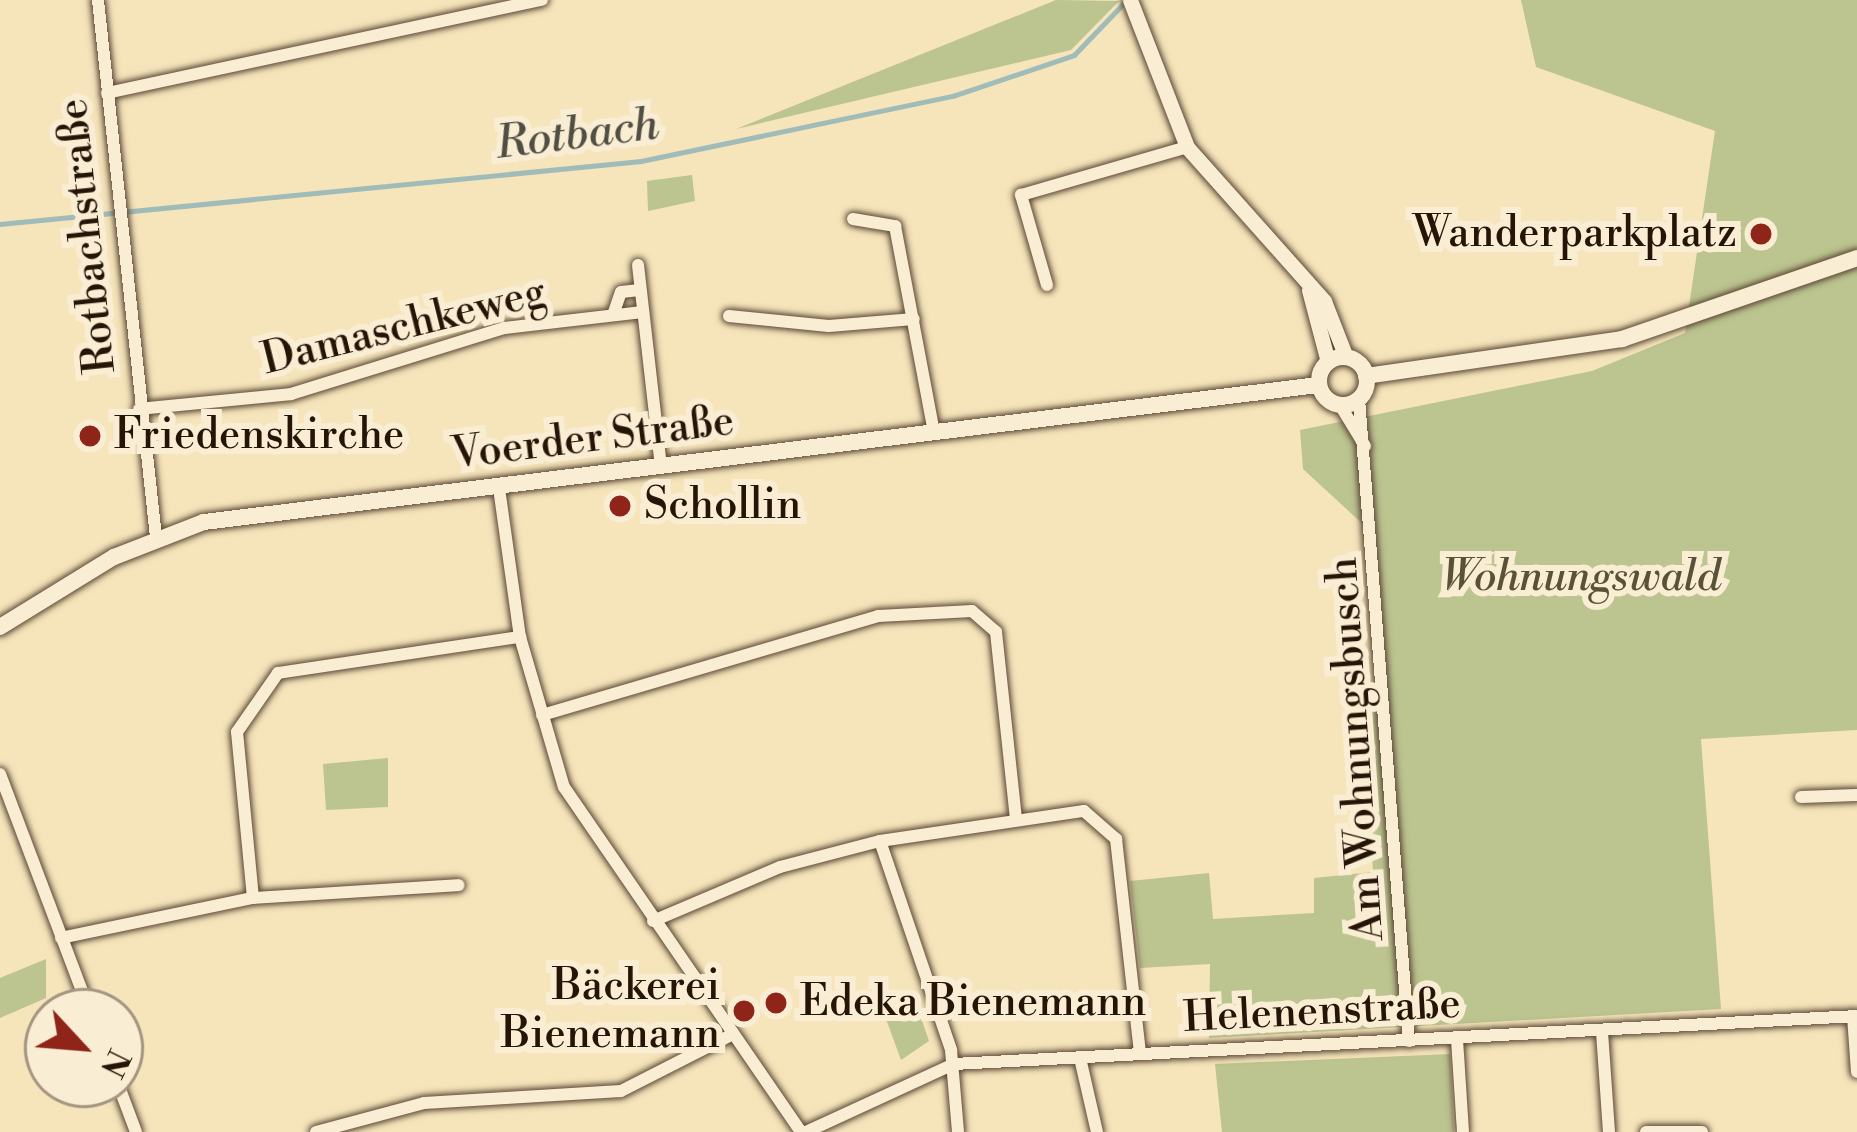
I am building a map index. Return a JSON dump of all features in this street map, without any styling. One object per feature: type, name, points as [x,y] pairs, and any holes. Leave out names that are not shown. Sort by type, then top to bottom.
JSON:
[{"type":"main road","points":[[1366,376],[1359,399],[1340,405],[1318,385],[1337,360],[1366,376],[1622,338],[1857,258]]},
{"type":"main road","name":"Voerder Straße","points":[[0,628],[156,537],[662,466],[1318,385]]},
{"type":"street","name":"Rotbachstraße","points":[[98,0],[156,537]]},
{"type":"street","points":[[107,93],[542,0]]},
{"type":"street","points":[[1132,6],[1187,147],[1304,275],[1337,360]]},
{"type":"street","points":[[1047,285],[1021,196],[1187,147]]},
{"type":"street","points":[[853,219],[895,226],[934,432]]},
{"type":"street","points":[[638,265],[662,466]]},
{"type":"street","name":"Damaschkeweg","points":[[614,315],[621,292],[640,290]]},
{"type":"street","name":"Damaschkeweg","points":[[139,409],[291,394],[504,328],[643,312]]},
{"type":"street","points":[[729,316],[829,326],[914,319]]},
{"type":"street","name":"Am Wohnungsbusch","points":[[1359,399],[1369,452],[1408,1041]]},
{"type":"street","name":"Am Wohnungsbusch","points":[[1340,405],[1369,452]]},
{"type":"street","points":[[499,488],[520,637],[564,788],[804,1132]]},
{"type":"street","points":[[542,715],[878,616],[972,610],[995,632],[1016,818]]},
{"type":"street","points":[[253,898],[237,732],[278,674],[520,637]]},
{"type":"street","points":[[0,774],[81,988]]},
{"type":"street","points":[[1801,797],[1857,795]]},
{"type":"street","points":[[653,921],[780,867],[880,841],[1084,811],[1116,839],[1140,1054]]},
{"type":"street","points":[[880,841],[954,1064],[958,1132]]},
{"type":"street","points":[[62,938],[253,898],[459,885]]},
{"type":"street","points":[[1855,1016],[1857,1072]]},
{"type":"street","name":"Helenenstraße","points":[[804,1132],[954,1064],[1855,1016]]},
{"type":"street","points":[[1602,1032],[1609,1132]]},
{"type":"street","points":[[316,1132],[424,1103],[621,1091],[734,1034]]},
{"type":"street","points":[[1457,1039],[1463,1132]]},
{"type":"street","points":[[1080,1058],[1097,1132]]},
{"type":"street","points":[[1646,1132],[1702,1132]]},
{"type":"green space","points":[[1056,0],[1119,1],[1071,50],[736,129]]},
{"type":"green space","name":"Wohnungswald","points":[[1521,0],[1857,0],[1857,730],[1701,739],[1721,1009],[1209,1038],[1210,964],[1140,968],[1130,881],[1209,873],[1213,919],[1314,913],[1314,878],[1373,872],[1364,700],[1382,667],[1366,527],[1303,469],[1300,430],[1592,371],[1685,333],[1715,131],[1536,67]]},
{"type":"green space","points":[[692,175],[695,201],[648,211],[647,181]]},
{"type":"green space","points":[[388,758],[388,807],[326,810],[323,764]]},
{"type":"green space","points":[[46,959],[46,988],[24,988],[24,1008],[0,1018],[0,978]]},
{"type":"green space","points":[[914,997],[929,1041],[901,1060],[882,1008]]},
{"type":"green space","points":[[1450,1054],[1454,1132],[1222,1132],[1215,1064]]},
{"type":"waterway","name":"Rotbach","points":[[0,224],[641,161],[953,96],[1074,55],[1125,2]]},
{"type":"place","name":"Wanderparkplatz","points":[[1761,234]]},
{"type":"place","name":"Friedenskirche","points":[[90,436]]},
{"type":"place","name":"Schollin","points":[[620,506]]},
{"type":"place","name":"Edeka Bienemann","points":[[776,1003]]},
{"type":"place","name":"Bäckerei Bienemann","points":[[744,1011]]}]
